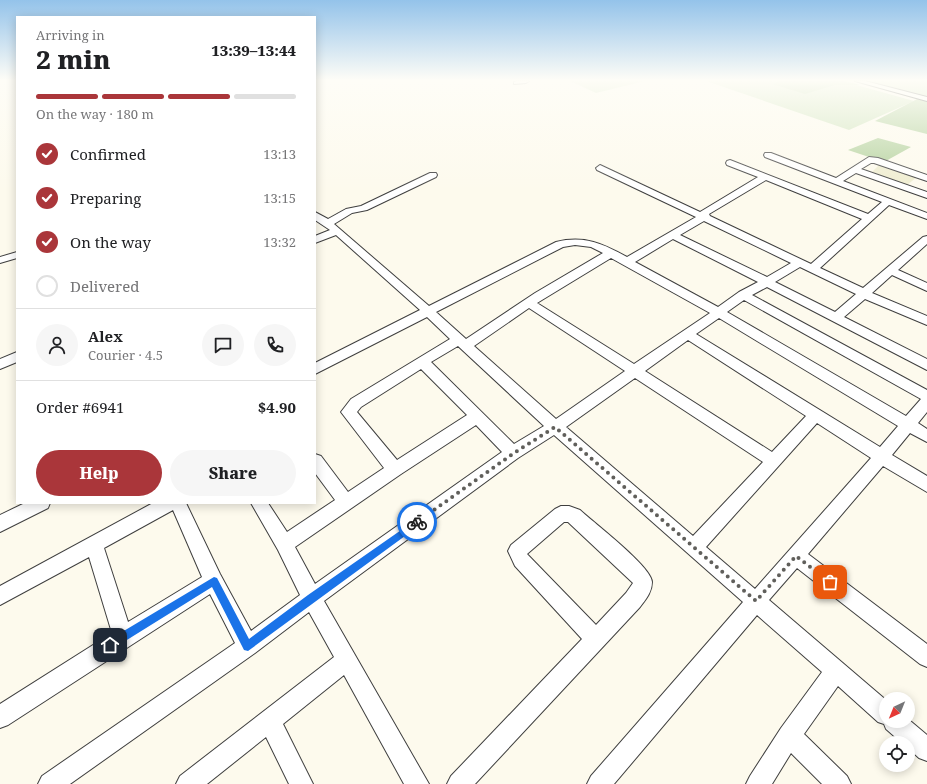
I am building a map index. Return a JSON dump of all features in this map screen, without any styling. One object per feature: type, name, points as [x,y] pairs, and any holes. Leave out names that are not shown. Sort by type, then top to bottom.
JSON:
[{"type":"street","points":[[768,155],[927,216]]},
{"type":"street","points":[[837,182],[867,160],[872,160],[927,178]]},
{"type":"street","points":[[730,163],[868,218]]},
{"type":"street","points":[[600,168],[927,321]]},
{"type":"street","points":[[854,169],[927,195]]},
{"type":"street","points":[[316,238],[326,223],[349,211],[364,208],[433,175]]},
{"type":"street","points":[[627,262],[765,177]]},
{"type":"street","points":[[813,268],[888,201]]},
{"type":"street","points":[[326,223],[463,342],[555,427],[879,708]]},
{"type":"street","points":[[673,235],[837,317],[927,365]]},
{"type":"street","points":[[837,317],[927,239]]},
{"type":"street","points":[[316,368],[560,244],[585,242],[598,246],[718,312],[927,436]]},
{"type":"street","points":[[395,469],[348,412],[356,403],[422,361],[463,342],[611,254]]},
{"type":"street","points":[[0,260],[16,255]]},
{"type":"street","points":[[50,784],[248,646],[312,598],[514,453],[555,427],[743,295],[800,262]]},
{"type":"street","points":[[891,271],[927,287]]},
{"type":"street","points":[[743,295],[927,396]]},
{"type":"street","points":[[528,304],[774,461]]},
{"type":"street","points":[[686,334],[927,485]]},
{"type":"street","points":[[0,364],[16,357]]},
{"type":"street","points":[[422,361],[476,417],[514,453]]},
{"type":"street","points":[[599,784],[927,402]]},
{"type":"street","points":[[694,548],[815,416]]},
{"type":"street","points":[[284,544],[395,469],[476,417]]},
{"type":"street","points":[[316,462],[346,502]]},
{"type":"street","points":[[0,524],[40,504]]},
{"type":"street","points":[[0,596],[167,504]]},
{"type":"street","points":[[178,504],[214,581],[248,646]]},
{"type":"street","points":[[259,504],[284,544],[312,598],[417,784]]},
{"type":"street","points":[[459,784],[596,639],[642,589],[643,581],[638,573],[574,516],[569,514],[561,514],[520,548],[517,551],[518,555],[596,639]]},
{"type":"street","points":[[94,544],[123,637]]},
{"type":"street","points":[[796,556],[927,657]]},
{"type":"street","points":[[0,717],[123,637],[214,581]]},
{"type":"street","points":[[188,784],[347,660]]},
{"type":"street","points":[[758,784],[789,736],[836,671]]},
{"type":"street","points":[[270,720],[301,784]]},
{"type":"street","points":[[902,728],[927,750]]},
{"type":"street","points":[[789,736],[839,784]]},
{"type":"shaded area","points":[[880,164],[917,177],[907,185],[872,172]]},
{"type":"green space","points":[[813,118],[877,118],[849,130]]},
{"type":"green space","points":[[882,118],[927,118],[927,134],[875,121]]},
{"type":"green space","points":[[878,138],[911,147],[884,162],[848,150]]},
{"type":"way so far","points":[[417,522],[514,453],[555,427],[756,601],[796,556],[830,582]]},
{"type":"route","points":[[110,645],[214,581],[248,646],[417,522]]}]
